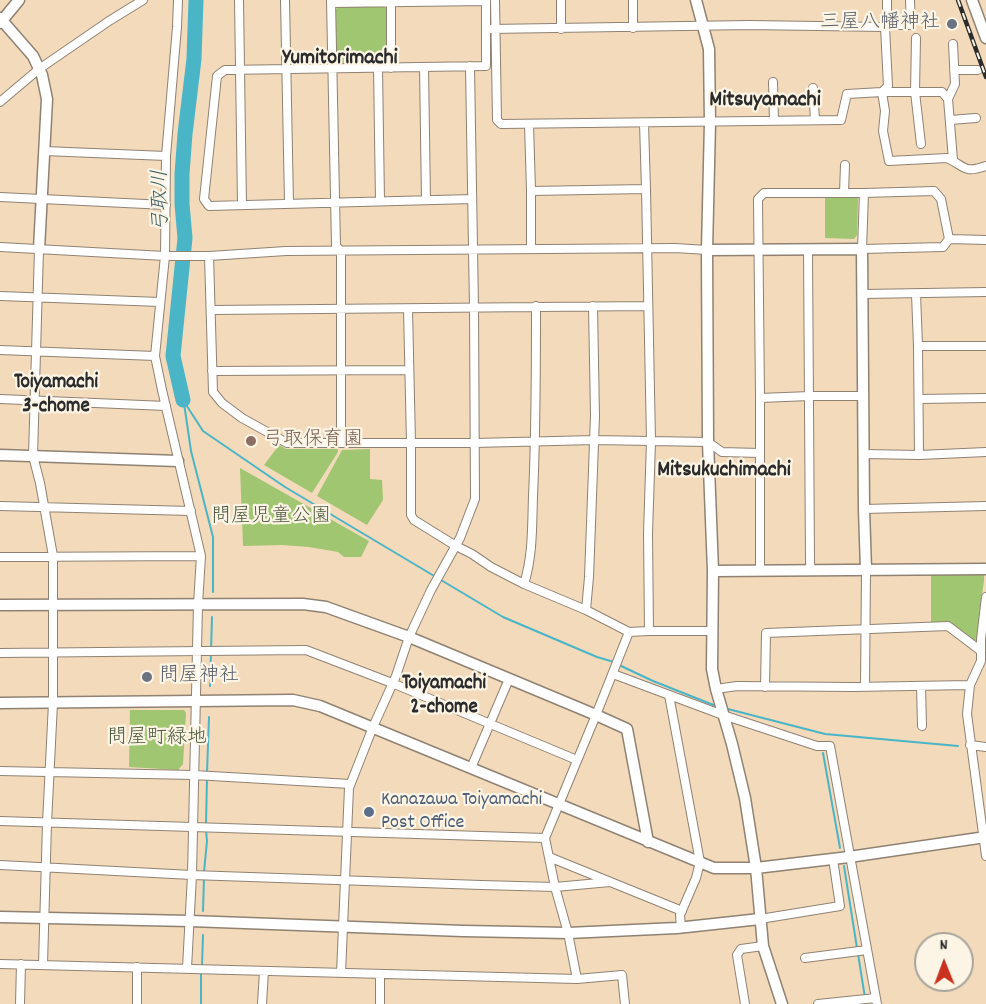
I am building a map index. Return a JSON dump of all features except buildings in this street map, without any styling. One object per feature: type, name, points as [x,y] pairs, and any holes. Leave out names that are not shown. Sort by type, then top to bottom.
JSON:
[{"type":"street","points":[[19,0],[1,21],[33,56],[42,75],[46,99],[33,456],[53,556],[53,703],[46,823],[43,964]]},
{"type":"street","points":[[0,102],[39,69],[143,0]]},
{"type":"street","points":[[178,0],[166,156],[169,256],[160,302],[155,356],[201,556],[198,604],[198,775],[192,828],[196,875],[190,921],[188,968]]},
{"type":"street","points":[[239,0],[242,205]]},
{"type":"street","points":[[285,0],[290,203]]},
{"type":"street","points":[[495,0],[497,120],[501,124],[841,120],[848,94],[942,92],[948,99]]},
{"type":"street","points":[[561,0],[561,29]]},
{"type":"street","points":[[633,0],[633,28]]},
{"type":"street","points":[[696,0],[709,49],[707,250],[708,442],[713,571],[712,669],[745,798],[756,868],[763,946],[782,1004]]},
{"type":"street","points":[[882,92],[888,86],[887,0]]},
{"type":"street","points":[[486,30],[749,25],[911,25],[910,0]]},
{"type":"street","points":[[972,0],[982,14],[986,38]]},
{"type":"street","points":[[341,443],[341,251],[336,246],[335,202],[332,69],[331,1],[391,3],[486,1],[486,66],[332,69],[225,70],[217,76],[204,199],[209,206],[290,203],[335,202],[380,201],[472,199]]},
{"type":"street","points":[[391,3],[391,68]]},
{"type":"street","points":[[916,38],[915,92],[921,144]]},
{"type":"street","points":[[953,44],[955,84],[948,99],[953,160]]},
{"type":"street","points":[[342,973],[346,831],[350,784],[409,637],[431,590],[456,546],[475,499],[470,66]]},
{"type":"street","points":[[424,67],[426,200]]},
{"type":"street","points":[[378,68],[380,201]]},
{"type":"street","points":[[954,70],[978,70]]},
{"type":"street","points":[[773,82],[774,121]]},
{"type":"street","points":[[813,88],[815,120]]},
{"type":"street","points":[[882,92],[885,111],[883,131],[888,161],[947,158],[968,169],[986,166]]},
{"type":"street","points":[[950,120],[976,118]]},
{"type":"street","points":[[644,123],[651,441],[648,533],[649,631]]},
{"type":"street","points":[[529,124],[531,249]]},
{"type":"street","points":[[44,151],[166,156]]},
{"type":"street","points":[[844,193],[845,165]]},
{"type":"street","points":[[531,191],[646,189]]},
{"type":"street","points":[[760,571],[758,199],[764,193],[934,191],[941,199],[950,239]]},
{"type":"street","points":[[864,193],[862,249],[866,686]]},
{"type":"street","points":[[0,197],[166,205]]},
{"type":"street","points":[[950,239],[986,240]]},
{"type":"street","points":[[0,247],[205,256],[286,251],[473,249],[862,249],[943,247],[950,239]]},
{"type":"street","points":[[808,249],[811,570]]},
{"type":"street","points":[[205,256],[211,310],[213,392],[242,418],[287,443],[475,443],[594,440],[708,442],[722,452],[760,453]]},
{"type":"street","points":[[863,294],[986,292]]},
{"type":"street","points":[[916,294],[919,454]]},
{"type":"street","points":[[0,296],[160,302]]},
{"type":"street","points":[[524,584],[532,540],[536,442],[536,306]]},
{"type":"street","points":[[586,610],[595,416],[592,306]]},
{"type":"street","points":[[211,310],[647,306]]},
{"type":"street","points":[[408,309],[411,515],[414,520],[491,567],[629,632],[712,631]]},
{"type":"street","points":[[918,346],[986,346]]},
{"type":"street","points":[[0,351],[155,356]]},
{"type":"street","points":[[212,371],[409,370]]},
{"type":"street","points":[[760,398],[863,396]]},
{"type":"street","points":[[919,399],[986,398]]},
{"type":"street","points":[[0,399],[166,406]]},
{"type":"street","points":[[864,454],[986,452]]},
{"type":"street","points":[[0,455],[178,461]]},
{"type":"street","points":[[0,506],[191,511]]},
{"type":"street","points":[[864,508],[986,506]]},
{"type":"street","points":[[0,557],[201,556]]},
{"type":"street","points":[[713,571],[986,569]]},
{"type":"street","points":[[986,597],[981,651],[983,662],[970,685],[967,714],[986,856]]},
{"type":"street","points":[[0,605],[303,604],[326,607],[409,637],[627,729],[648,842]]},
{"type":"street","points":[[765,687],[766,633],[948,626],[981,651]]},
{"type":"street","points":[[577,979],[545,838],[629,632]]},
{"type":"street","points":[[0,654],[306,650],[578,760]]},
{"type":"street","points":[[614,672],[669,695],[720,704],[817,746],[830,746],[849,857],[861,951],[872,1000],[818,1004]]},
{"type":"street","points":[[471,768],[509,679]]},
{"type":"street","points":[[720,704],[737,686],[970,685]]},
{"type":"street","points":[[921,686],[922,726]]},
{"type":"street","points":[[669,695],[700,862],[696,878],[680,915],[681,928]]},
{"type":"street","points":[[0,703],[292,700],[320,706],[714,868],[756,868],[985,837]]},
{"type":"street","points":[[970,745],[986,747]]},
{"type":"street","points":[[0,771],[198,775],[350,784]]},
{"type":"street","points":[[0,820],[545,838]]},
{"type":"street","points":[[549,857],[682,911]]},
{"type":"street","points":[[0,916],[568,933],[681,928],[760,919],[840,906],[833,859]]},
{"type":"street","points":[[0,865],[211,876],[555,887],[610,882]]},
{"type":"street","points":[[745,1004],[737,955],[741,949],[763,946]]},
{"type":"street","points":[[805,958],[861,951]]},
{"type":"street","points":[[0,964],[577,979],[622,975],[625,1004]]},
{"type":"street","points":[[20,1004],[21,964]]},
{"type":"street","points":[[137,967],[137,1004]]},
{"type":"street","points":[[262,1004],[264,971]]},
{"type":"street","points":[[380,974],[380,1004]]},
{"type":"green space","points":[[383,4],[386,8],[387,55],[385,63],[336,63],[335,10],[338,7]]},
{"type":"green space","points":[[825,196],[856,196],[858,199],[857,235],[854,239],[825,238]]},
{"type":"green space","points":[[279,445],[286,449],[338,449],[338,452],[312,493],[264,465]]},
{"type":"green space","points":[[370,449],[370,479],[382,480],[383,500],[367,525],[317,496],[342,450]]},
{"type":"green space","name":"問屋児童公園","points":[[240,468],[369,541],[361,557],[344,557],[338,552],[309,547],[243,546]]},
{"type":"green space","points":[[984,572],[979,639],[973,642],[951,623],[931,623],[931,573]]},
{"type":"green space","name":"問屋町緑地","points":[[130,710],[184,710],[186,713],[183,764],[178,770],[129,767]]},
{"type":"waterway","name":"弓取川","points":[[183,400],[173,356],[185,238],[182,174],[194,59],[196,0]]},
{"type":"waterway","points":[[183,400],[203,431],[285,487],[503,617],[614,662]]},
{"type":"waterway","points":[[184,403],[191,451],[213,537],[213,592]]},
{"type":"waterway","points":[[210,686],[212,617]]},
{"type":"waterway","points":[[619,665],[716,706]]},
{"type":"waterway","points":[[724,708],[825,734],[958,746]]},
{"type":"waterway","points":[[207,773],[209,717]]},
{"type":"waterway","points":[[823,753],[840,848]]},
{"type":"waterway","points":[[206,824],[207,779]]},
{"type":"waterway","points":[[204,872],[206,830]]},
{"type":"waterway","points":[[844,866],[857,948]]},
{"type":"waterway","points":[[203,911],[204,878]]},
{"type":"waterway","points":[[202,965],[203,935]]},
{"type":"waterway","points":[[858,954],[866,1004]]},
{"type":"waterway","points":[[201,971],[201,1004]]},
{"type":"railway","points":[[958,0],[986,77]]},
{"type":"place","name":"三屋八幡神社","points":[[952,24]]},
{"type":"place","name":"弓取保育園","points":[[251,441]]},
{"type":"place","name":"問屋神社","points":[[147,677]]},
{"type":"place","name":"Kanazawa Toiyamachi Post Office","points":[[369,812]]},
{"type":"district","name":"Yumitorimachi","points":[[340,60]]},
{"type":"district","name":"Mitsuyamachi","points":[[765,102]]},
{"type":"district","name":"Toiyamachi 3-chome","points":[[56,396]]},
{"type":"district","name":"Mitsukuchimachi","points":[[724,472]]},
{"type":"district","name":"Toiyamachi 2-chome","points":[[444,697]]}]
